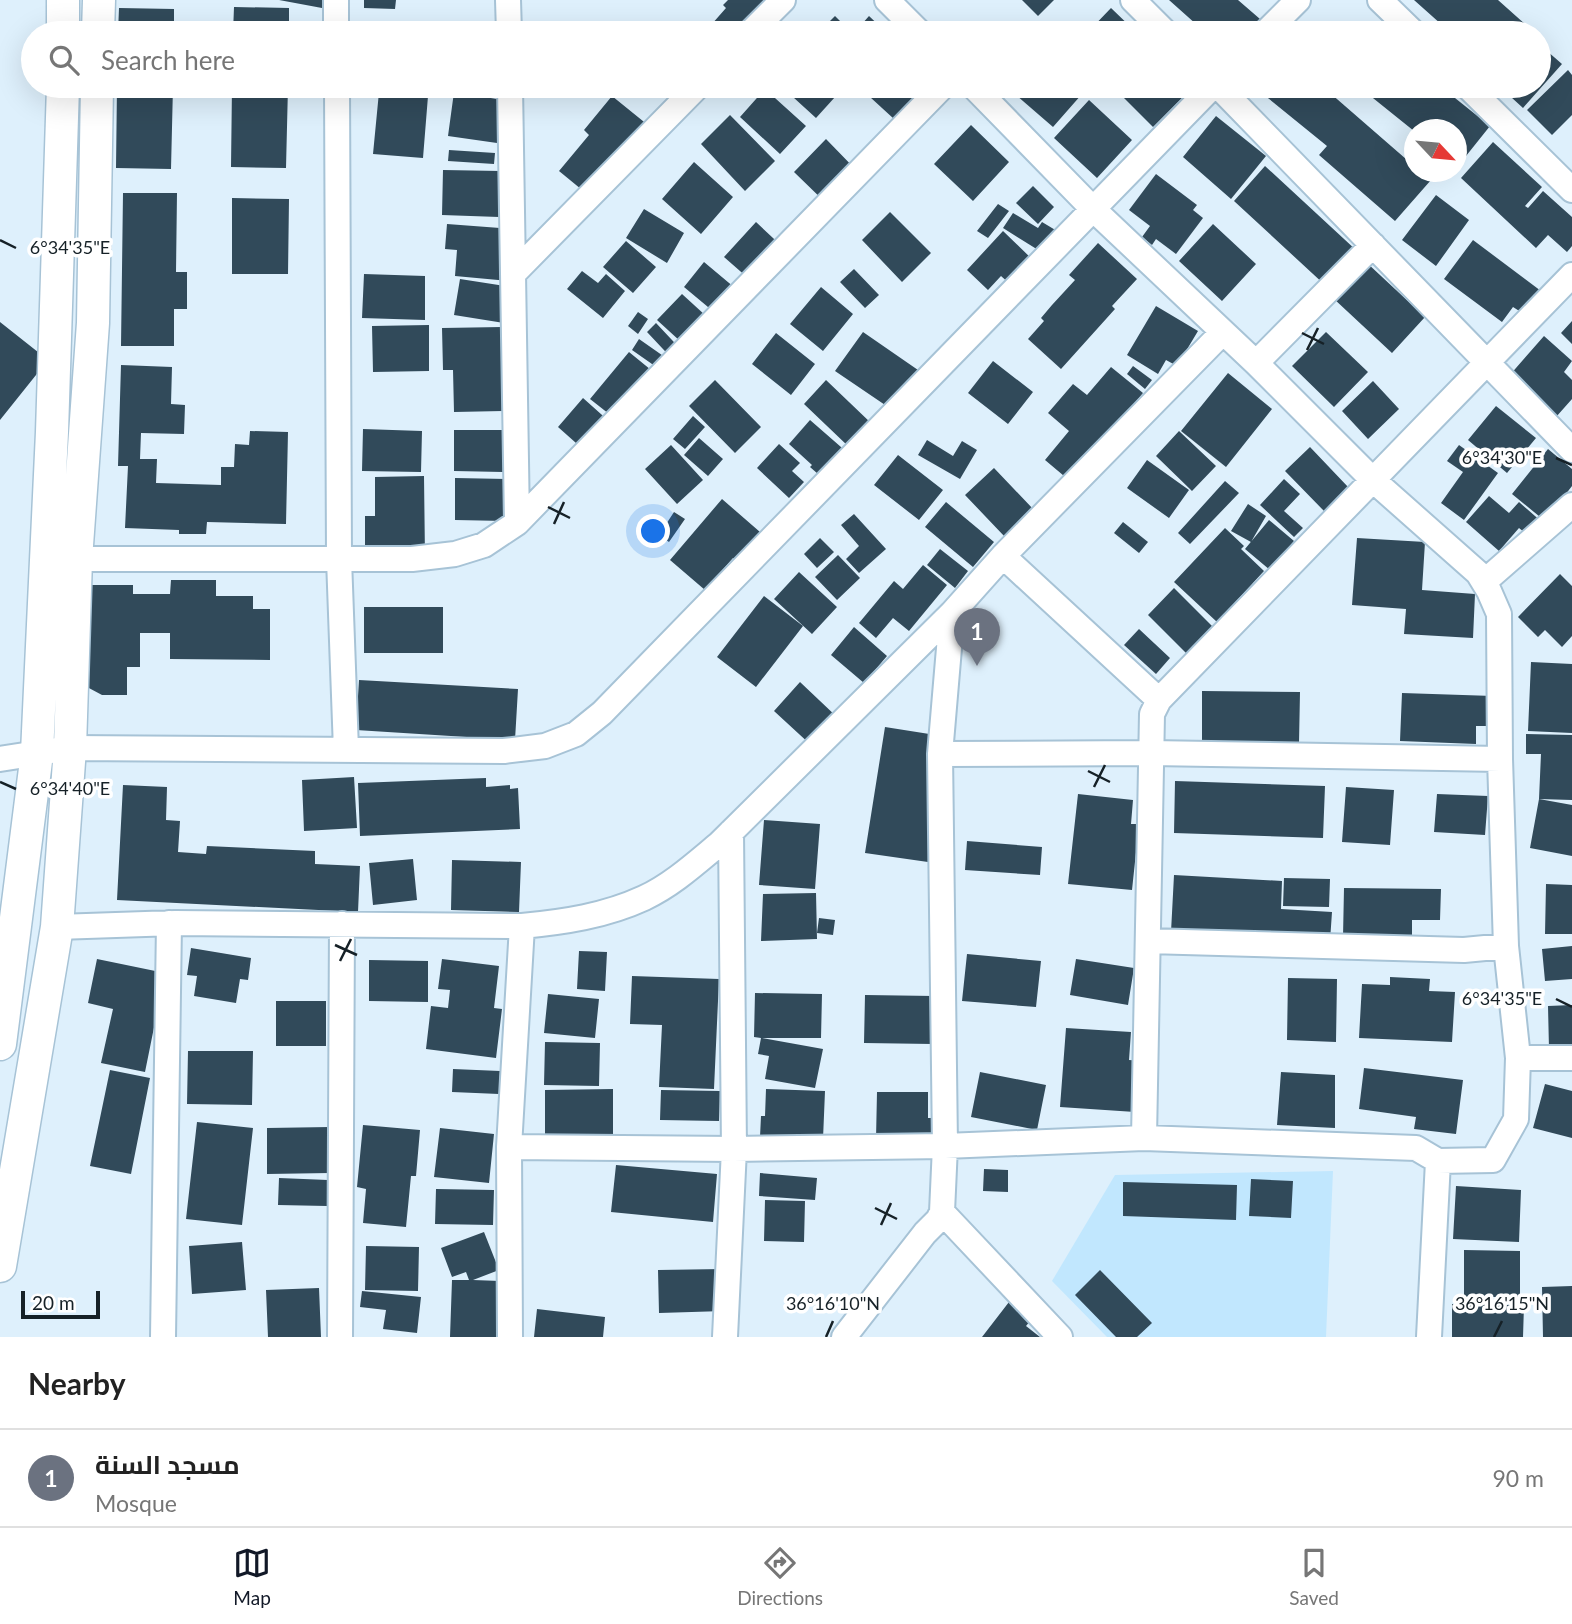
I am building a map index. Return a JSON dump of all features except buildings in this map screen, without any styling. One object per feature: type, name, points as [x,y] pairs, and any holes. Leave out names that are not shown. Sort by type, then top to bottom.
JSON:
[{"type":"main road","points":[[63,0],[63,21]]},
{"type":"main road","points":[[98,21],[99,0]]},
{"type":"main road","points":[[0,1044],[37,753],[63,98]]},
{"type":"main road","points":[[0,1266],[57,927],[70,748],[76,559],[93,323],[97,98]]},
{"type":"street","points":[[336,0],[336,21]]},
{"type":"street","points":[[508,0],[509,21]]},
{"type":"street","points":[[762,21],[783,0]]},
{"type":"street","points":[[887,0],[908,21]]},
{"type":"street","points":[[1133,0],[1154,21]]},
{"type":"street","points":[[1277,21],[1298,0]]},
{"type":"street","points":[[1380,0],[1402,21]]},
{"type":"street","points":[[337,98],[339,559],[346,750]]},
{"type":"street","points":[[510,98],[517,523]]},
{"type":"street","points":[[513,274],[686,98]]},
{"type":"street","points":[[76,559],[412,559],[455,554],[484,545],[517,523],[931,98]]},
{"type":"street","points":[[509,1147],[734,1149],[945,1146],[1144,1138],[1416,1148],[1438,1161],[1493,1160],[1516,1119],[1518,1058],[1506,946],[1499,614],[1484,582],[1478,573],[1373,480],[1256,363],[1092,208],[985,98]]},
{"type":"street","points":[[0,759],[70,748],[504,751],[545,746],[576,734],[602,713],[1201,98]]},
{"type":"street","points":[[1231,98],[1572,450]]},
{"type":"street","points":[[1479,98],[1572,190]]},
{"type":"street","points":[[1256,363],[1373,245]]},
{"type":"street","points":[[1144,1138],[1152,713],[1159,701],[1572,275]]},
{"type":"street","points":[[57,927],[169,923],[522,926],[562,922],[597,914],[645,897],[678,877],[731,832],[952,613],[1003,556],[1223,332]]},
{"type":"street","points":[[1484,582],[1572,505]]},
{"type":"street","points":[[1003,556],[1159,701]]},
{"type":"street","points":[[844,1337],[942,1212],[945,1146],[940,754],[952,613]]},
{"type":"street","points":[[940,754],[1152,752],[1500,759]]},
{"type":"street","points":[[725,1337],[734,1149],[731,832]]},
{"type":"street","points":[[163,1337],[169,923]]},
{"type":"street","points":[[340,1337],[342,924]]},
{"type":"street","points":[[510,1337],[509,1147],[522,926]]},
{"type":"street","points":[[1148,941],[1464,950],[1506,946]]},
{"type":"street","points":[[1518,1058],[1572,1058]]},
{"type":"street","points":[[1429,1337],[1438,1161]]},
{"type":"street","points":[[942,1212],[1060,1337]]},
{"type":"shaded area","points":[[1333,1171],[1326,1337],[1107,1337],[1052,1281],[1115,1175]]},
{"type":"place","name":"مسجد السنة","points":[[977,666]]}]
